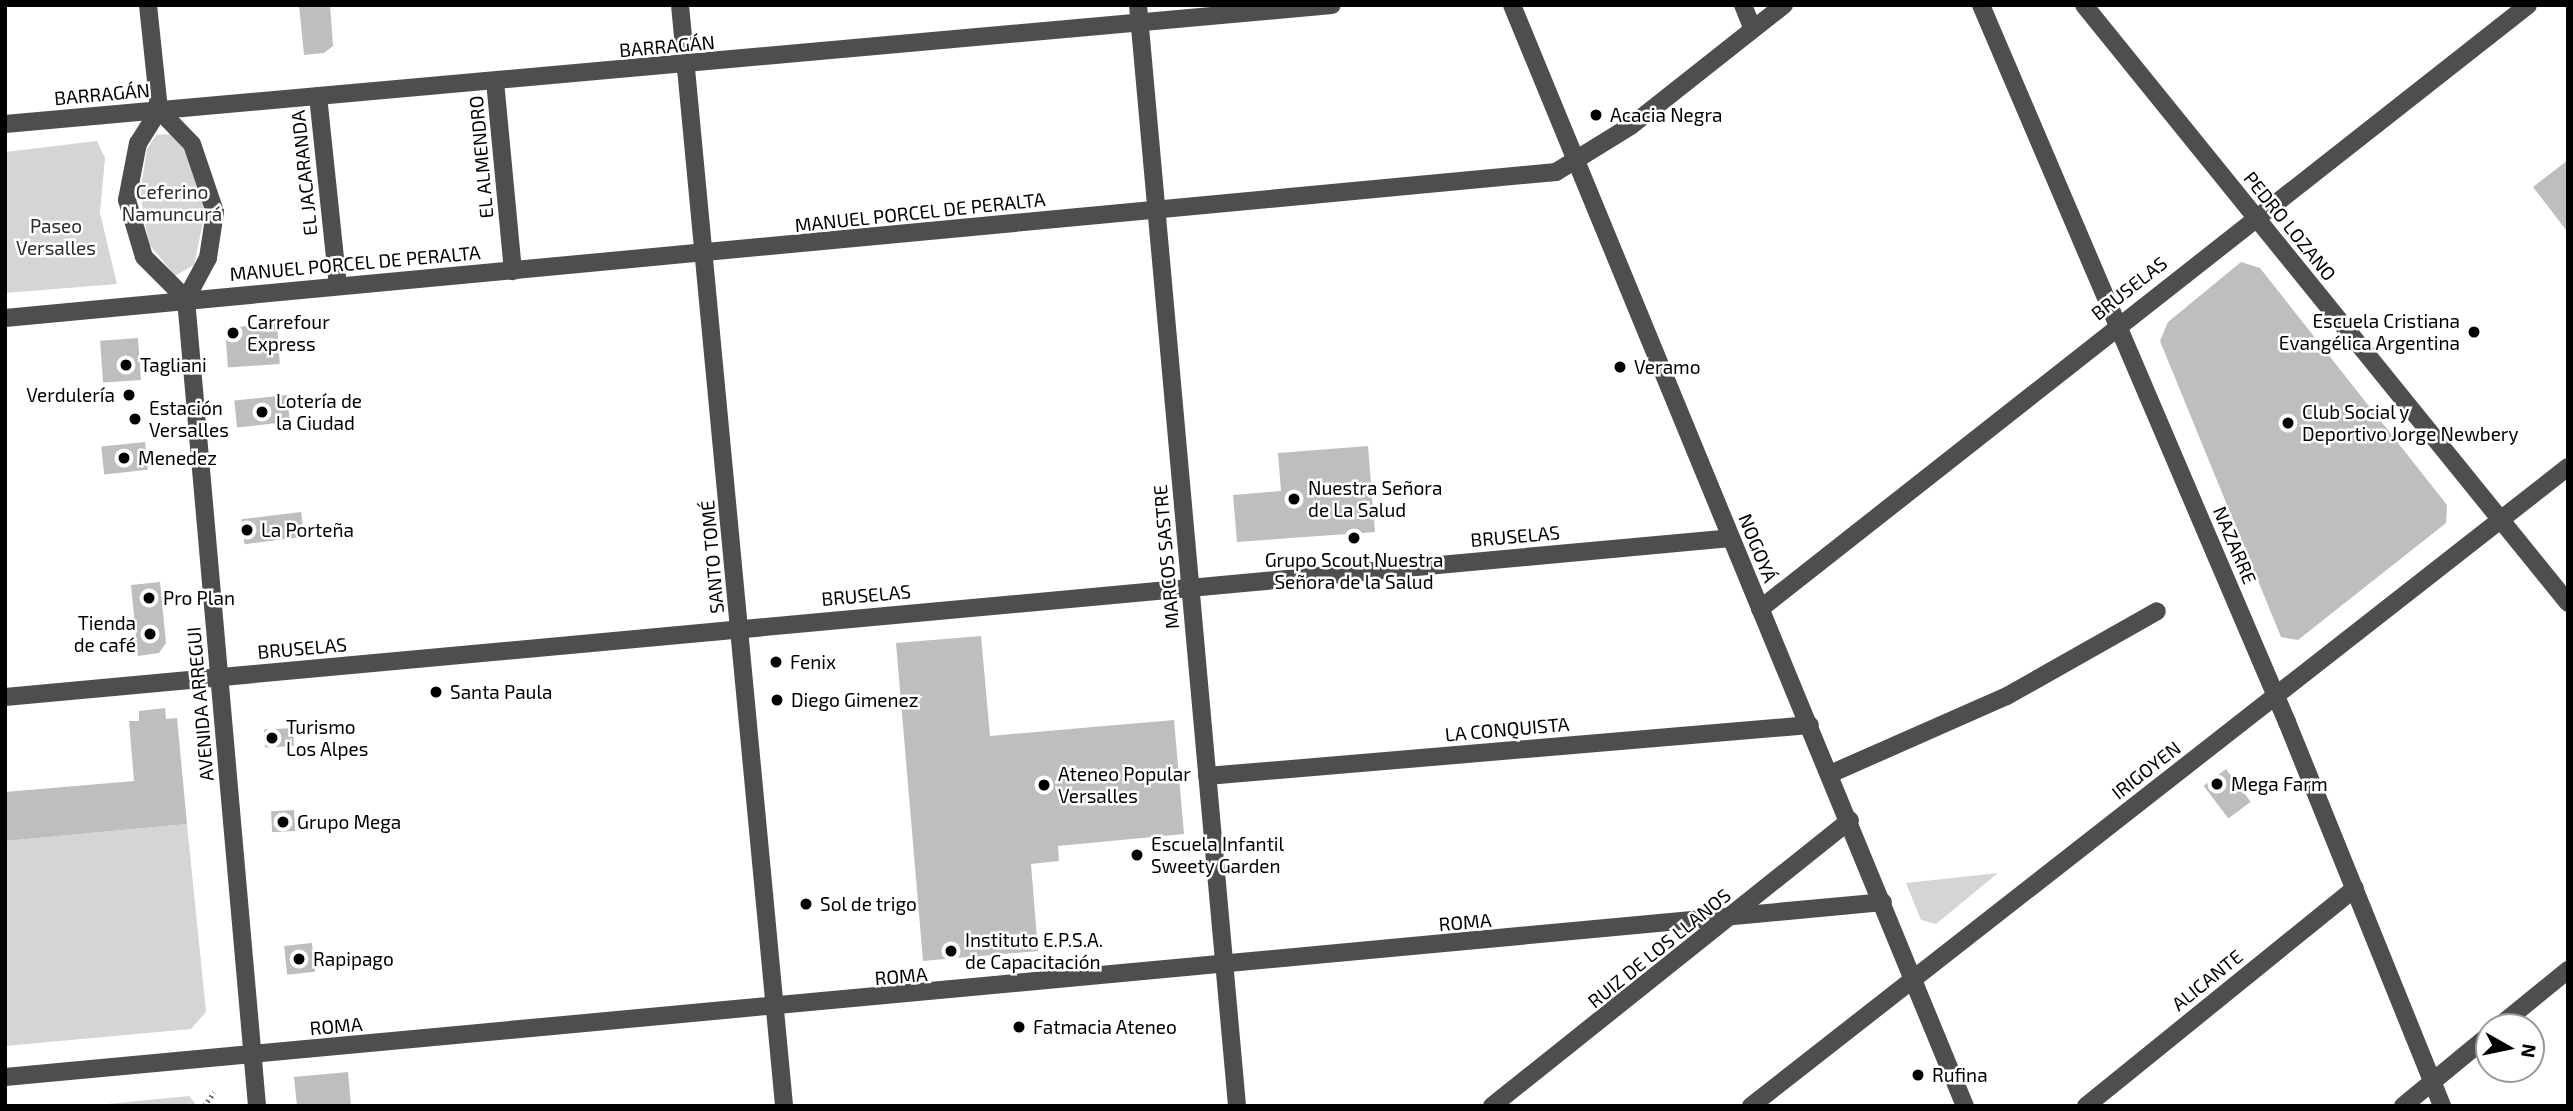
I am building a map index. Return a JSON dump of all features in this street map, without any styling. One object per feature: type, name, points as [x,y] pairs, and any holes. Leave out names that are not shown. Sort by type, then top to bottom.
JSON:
[{"type":"street","points":[[148,5],[159,110],[192,144],[211,188],[208,258],[186,299],[144,257],[127,200],[138,143],[159,110]]},
{"type":"street","name":"SANTO TOMÉ","points":[[680,5],[784,1106]]},
{"type":"street","name":"BARRAGÁN","points":[[5,124],[685,65],[1139,14],[1332,5]]},
{"type":"street","name":"NOGOYÁ","points":[[1512,5],[1575,165],[1850,820],[1965,1106]]},
{"type":"street","points":[[1743,5],[1752,27]]},
{"type":"street","name":"MANUEL PORCEL DE PERALTA","points":[[5,318],[1556,172],[1575,165],[1784,5]]},
{"type":"street","name":"NAZARRE","points":[[1981,5],[2276,696],[2442,1106]]},
{"type":"street","name":"PEDRO LOZANO","points":[[2084,5],[2568,603]]},
{"type":"street","name":"BRUSELAS","points":[[1760,609],[2119,323],[2528,5]]},
{"type":"street","name":"MARCOS SASTRE","points":[[1139,14],[1237,1106]]},
{"type":"street","name":"EL ALMENDRO","points":[[495,81],[513,271]]},
{"type":"street","name":"EL JACARANDA","points":[[318,96],[338,286]]},
{"type":"street","name":"AVENIDA ARREGUI","points":[[186,299],[257,1106]]},
{"type":"street","name":"IRIGOYEN","points":[[1751,1106],[2568,467]]},
{"type":"street","name":"BRUSELAS","points":[[5,697],[1731,538]]},
{"type":"street","points":[[1830,774],[2007,696],[2157,611]]},
{"type":"street","name":"LA CONQUISTA","points":[[1207,776],[1810,725]]},
{"type":"street","name":"RUIZ DE LOS LLANOS","points":[[1492,1106],[1850,820]]},
{"type":"street","name":"ALICANTE","points":[[2086,1106],[2355,888]]},
{"type":"street","name":"ROMA","points":[[5,1077],[776,1009],[1883,902]]},
{"type":"street","points":[[2515,1013],[2568,970]]},
{"type":"street","points":[[2403,1106],[2475,1047]]},
{"type":"path","points":[[204,1106],[214,1092]]},
{"type":"green space","name":"Ceferino Namuncurá","points":[[172,134],[189,150],[205,213],[194,265],[175,276],[149,244],[140,193],[147,149],[156,135]]},
{"type":"green space","name":"Paseo Versalles","points":[[97,141],[105,158],[100,213],[117,284],[5,293],[5,152]]},
{"type":"green space","points":[[187,824],[206,1012],[191,1029],[5,1046],[5,841]]},
{"type":"green space","points":[[1998,873],[1936,924],[1921,920],[1906,883]]},
{"type":"green space","points":[[189,1096],[197,1106],[87,1106]]},
{"type":"building","points":[[299,5],[330,5],[333,46],[324,53],[304,55]]},
{"type":"building","points":[[2568,160],[2568,229],[2566,230],[2533,187]]},
{"type":"building","name":"Club Social y Deportivo Jorge Newbery","points":[[2241,262],[2260,268],[2447,505],[2446,523],[2298,640],[2281,637],[2160,341],[2168,322]]},
{"type":"building","points":[[277,324],[280,364],[228,368],[225,328]]},
{"type":"building","points":[[138,338],[141,380],[103,383],[100,341]]},
{"type":"building","name":"Lotería de la Ciudad","points":[[287,395],[290,422],[237,427],[234,401]]},
{"type":"building","name":"Menedez","points":[[145,442],[148,470],[104,474],[101,447]]},
{"type":"building","name":"Nuestra Señora de La Salud","points":[[1368,446],[1371,483],[1361,485],[1371,484],[1375,532],[1237,542],[1233,495],[1281,491],[1278,453]]},
{"type":"building","points":[[301,512],[304,537],[244,544],[241,519]]},
{"type":"building","points":[[160,582],[166,643],[159,653],[138,656],[131,585]]},
{"type":"building","name":"Ateneo Popular Versalles","points":[[981,636],[990,736],[1174,720],[1184,834],[1058,846],[1059,861],[1031,864],[1038,951],[923,961],[896,643]]},
{"type":"building","points":[[165,708],[166,719],[177,718],[187,824],[5,841],[5,792],[134,781],[129,721],[139,721],[139,711]]},
{"type":"building","points":[[293,728],[294,746],[265,747],[264,730]]},
{"type":"building","points":[[2226,769],[2251,802],[2228,819],[2204,786]]},
{"type":"building","name":"Grupo Mega","points":[[294,810],[295,831],[272,832],[271,811]]},
{"type":"building","name":"Rapipago","points":[[312,943],[315,972],[287,975],[284,946]]},
{"type":"building","points":[[348,1072],[351,1106],[297,1106],[294,1077]]},
{"type":"place","name":"Acacia Negra","points":[[1596,115]]},
{"type":"place","name":"Escuela Cristiana Evangélica Argentina","points":[[2474,332]]},
{"type":"place","name":"Carrefour Express","points":[[233,333]]},
{"type":"place","name":"Tagliani","points":[[126,365]]},
{"type":"place","name":"Veramo","points":[[1620,367]]},
{"type":"place","name":"Verdulería","points":[[129,395]]},
{"type":"place","name":"Lotería de la Ciudad","points":[[262,412]]},
{"type":"place","name":"Estación Versalles","points":[[135,419]]},
{"type":"place","name":"Club Social y Deportivo Jorge Newbery","points":[[2288,423]]},
{"type":"place","name":"Menedez","points":[[124,458]]},
{"type":"place","name":"Nuestra Señora de La Salud","points":[[1294,499]]},
{"type":"place","name":"La Porteña","points":[[247,530]]},
{"type":"place","name":"Grupo Scout Nuestra Señora de la Salud","points":[[1354,538]]},
{"type":"place","name":"Pro Plan","points":[[149,598]]},
{"type":"place","name":"Tienda de café","points":[[150,634]]},
{"type":"place","name":"Fenix","points":[[776,662]]},
{"type":"place","name":"Santa Paula","points":[[436,692]]},
{"type":"place","name":"Diego Gimenez","points":[[777,700]]},
{"type":"place","name":"Turismo Los Alpes","points":[[272,738]]},
{"type":"place","name":"Mega Farm","points":[[2217,784]]},
{"type":"place","name":"Ateneo Popular Versalles","points":[[1044,785]]},
{"type":"place","name":"Grupo Mega","points":[[283,822]]},
{"type":"place","name":"Escuela Infantil Sweety Garden","points":[[1137,855]]},
{"type":"place","name":"Sol de trigo","points":[[806,904]]},
{"type":"place","name":"Instituto E.P.S.A. de Capacitación","points":[[951,951]]},
{"type":"place","name":"Rapipago","points":[[299,959]]},
{"type":"place","name":"Fatmacia Ateneo","points":[[1019,1027]]},
{"type":"place","name":"Rufina","points":[[1918,1075]]}]
